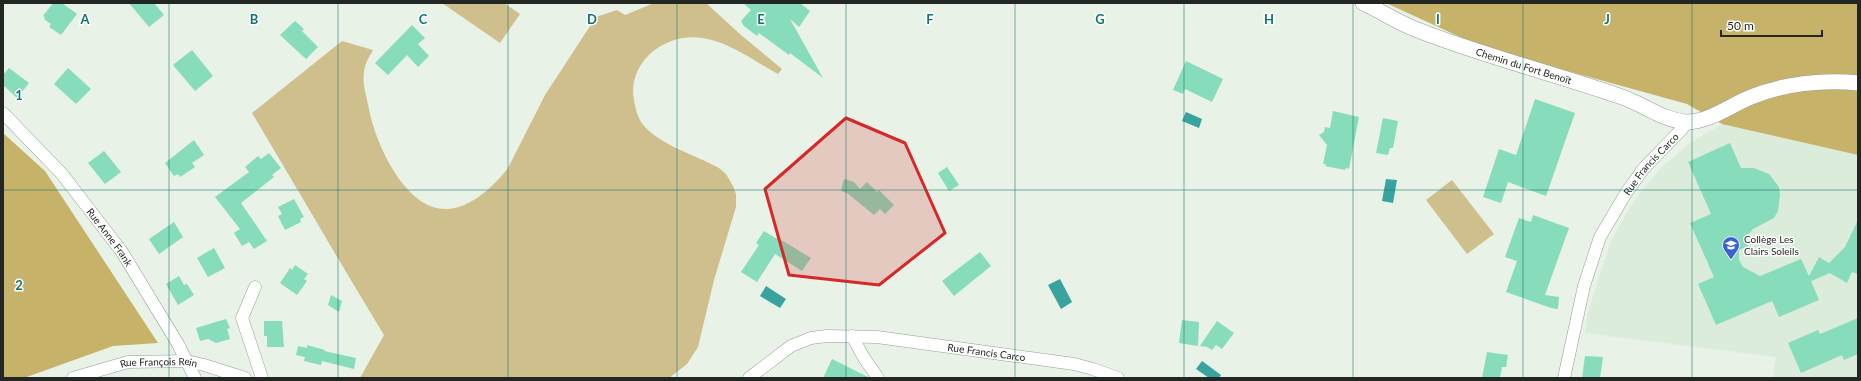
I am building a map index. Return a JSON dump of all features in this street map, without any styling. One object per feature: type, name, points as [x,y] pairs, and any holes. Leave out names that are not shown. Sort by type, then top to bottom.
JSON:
[{"type":"street","name":"Chemin du Fort Benoît","points":[[1364,3],[1414,28],[1554,76],[1622,97],[1660,114],[1676,120],[1687,122]]},
{"type":"street","points":[[1687,122],[1703,120],[1752,96],[1778,88],[1808,83],[1858,83]]},
{"type":"street","name":"Rue Anne Frank","points":[[3,113],[62,174],[122,252],[187,361],[195,378]]},
{"type":"street","name":"Rue Francis Carco","points":[[1564,378],[1584,286],[1600,237],[1626,193],[1644,168],[1687,122]]},
{"type":"street","points":[[254,287],[242,318],[262,378]]},
{"type":"street","points":[[852,336],[864,358],[878,378]]},
{"type":"street","name":"Rue Francis Carco","points":[[749,378],[791,346],[819,337],[852,336],[877,337],[1074,364],[1118,378]]},
{"type":"street","name":"Rue François Rein","points":[[74,378],[128,362],[187,361],[245,378]]},
{"type":"highlighted area","points":[[846,118],[905,143],[945,233],[879,285],[789,275],[765,189]]},
{"type":"shaded area","points":[[442,3],[504,3],[520,14],[500,43]]},
{"type":"shaded area","points":[[654,3],[706,3],[741,35],[782,69],[778,74],[741,52],[721,43],[702,38],[687,38],[674,40],[661,46],[650,54],[641,65],[635,77],[633,90],[636,109],[641,122],[656,137],[666,143],[719,168],[726,174],[736,194],[736,207],[714,280],[698,347],[687,364],[669,378],[360,378],[384,335],[252,113],[342,41],[373,50],[365,67],[364,86],[372,123],[385,155],[394,172],[405,186],[418,198],[431,206],[446,209],[455,208],[472,201],[489,189],[508,168],[545,95],[596,17],[617,10],[625,15]]},
{"type":"shaded area","points":[[1386,3],[1858,3],[1858,155],[1722,124],[1687,104],[1484,48]]},
{"type":"shaded area","name":"Collège Les Clairs Soleils","points":[[1722,124],[1858,155],[1858,378],[1773,378],[1776,357],[1585,333],[1588,312],[1611,241],[1629,209],[1642,190],[1662,167],[1690,143]]},
{"type":"shaded area","points":[[3,133],[45,171],[158,343],[113,346],[24,378],[3,378]]},
{"type":"shaded area","points":[[1452,180],[1494,234],[1467,254],[1426,200]]},
{"type":"water","points":[[1186,112],[1202,119],[1199,128],[1182,121]]},
{"type":"water","points":[[1386,179],[1397,180],[1393,203],[1382,201]]},
{"type":"water","points":[[1060,279],[1072,302],[1061,309],[1048,285]]},
{"type":"water","points":[[766,286],[786,299],[780,308],[760,296]]},
{"type":"water","points":[[1202,361],[1221,375],[1219,378],[1209,378],[1196,369]]},
{"type":"building","points":[[53,3],[62,3],[77,14],[61,35],[49,27],[51,24],[44,19],[45,17],[43,16]]},
{"type":"building","points":[[129,3],[154,3],[164,15],[149,27]]},
{"type":"building","points":[[743,3],[800,3],[810,11],[799,27],[790,19],[823,78],[790,53],[789,55],[759,33],[757,36],[744,26],[741,21],[751,10]]},
{"type":"building","points":[[295,21],[304,29],[302,31],[318,47],[306,59],[280,35]]},
{"type":"building","points":[[412,25],[425,38],[418,44],[429,56],[418,67],[407,55],[388,75],[375,63]]},
{"type":"building","points":[[192,50],[213,76],[195,91],[173,65]]},
{"type":"building","points":[[1186,61],[1223,79],[1212,102],[1185,89],[1183,94],[1173,90]]},
{"type":"building","points":[[9,68],[29,83],[17,98],[3,85],[3,75]]},
{"type":"building","points":[[68,68],[91,89],[76,104],[54,84]]},
{"type":"building","points":[[1535,99],[1575,113],[1546,196],[1508,182],[1501,203],[1483,197],[1499,149],[1516,155]]},
{"type":"building","points":[[1333,111],[1359,117],[1349,169],[1346,168],[1345,170],[1325,166],[1326,164],[1323,164],[1327,145],[1319,135],[1324,132],[1325,127],[1330,128]]},
{"type":"building","points":[[1383,118],[1398,121],[1393,148],[1390,148],[1388,155],[1376,153]]},
{"type":"building","points":[[194,140],[204,155],[192,163],[195,167],[180,177],[178,174],[174,176],[165,163]]},
{"type":"building","points":[[1730,143],[1741,168],[1754,168],[1769,174],[1779,187],[1780,195],[1778,211],[1774,218],[1753,229],[1745,239],[1748,246],[1739,250],[1739,260],[1743,267],[1760,276],[1801,259],[1809,276],[1819,257],[1829,263],[1845,247],[1858,220],[1858,274],[1852,272],[1847,283],[1830,273],[1811,281],[1819,300],[1779,317],[1772,301],[1716,325],[1698,284],[1714,277],[1690,223],[1711,214],[1688,162]]},
{"type":"building","points":[[104,151],[121,172],[105,184],[88,163]]},
{"type":"building","points":[[269,153],[281,168],[272,175],[274,177],[241,203],[267,241],[254,249],[249,242],[242,246],[234,233],[240,229],[215,197],[249,172],[245,167],[258,156],[261,159]]},
{"type":"building","points":[[947,167],[959,185],[949,191],[938,173]]},
{"type":"building","points":[[844,179],[854,182],[860,189],[867,182],[877,192],[879,190],[894,205],[885,214],[880,209],[874,215],[847,193],[841,191]]},
{"type":"building","points":[[294,199],[304,217],[300,219],[301,222],[285,230],[278,216],[282,214],[278,207]]},
{"type":"building","points":[[1533,215],[1569,228],[1545,295],[1559,297],[1558,309],[1551,308],[1506,292],[1517,261],[1505,257],[1519,218],[1531,222]]},
{"type":"building","points":[[174,222],[183,237],[159,254],[149,239]]},
{"type":"building","points":[[764,231],[811,258],[802,271],[775,254],[757,282],[741,272],[759,245],[756,243]]},
{"type":"building","points":[[214,248],[225,268],[208,277],[197,258]]},
{"type":"building","points":[[980,252],[991,266],[954,296],[942,281]]},
{"type":"building","points":[[295,265],[308,274],[304,279],[307,281],[297,295],[280,283],[290,268],[292,270]]},
{"type":"building","points":[[179,276],[184,285],[187,284],[194,295],[178,305],[166,284]]},
{"type":"building","points":[[331,295],[342,301],[339,312],[328,305]]},
{"type":"building","points":[[1858,318],[1858,354],[1844,360],[1842,355],[1801,373],[1788,343],[1818,330],[1820,334]]},
{"type":"building","points":[[226,319],[230,328],[227,329],[230,339],[216,343],[208,339],[200,341],[196,328]]},
{"type":"building","points":[[1182,320],[1199,322],[1198,346],[1179,343]]},
{"type":"building","points":[[264,321],[282,321],[284,347],[267,347],[267,336],[264,336]]},
{"type":"building","points":[[1217,321],[1234,333],[1222,349],[1216,345],[1212,350],[1207,347],[1200,346]]},
{"type":"building","points":[[307,345],[325,350],[324,351],[356,358],[354,369],[322,361],[321,365],[304,361],[305,357],[296,355],[298,346],[307,348]]},
{"type":"building","points":[[1487,352],[1508,355],[1506,367],[1502,367],[1500,378],[1482,378]]},
{"type":"building","points":[[1585,356],[1603,357],[1600,378],[1582,378]]},
{"type":"building","points":[[832,359],[868,377],[869,378],[823,378]]},
{"type":"place","name":"Collège Les Clairs Soleils","points":[[1731,260]]}]
